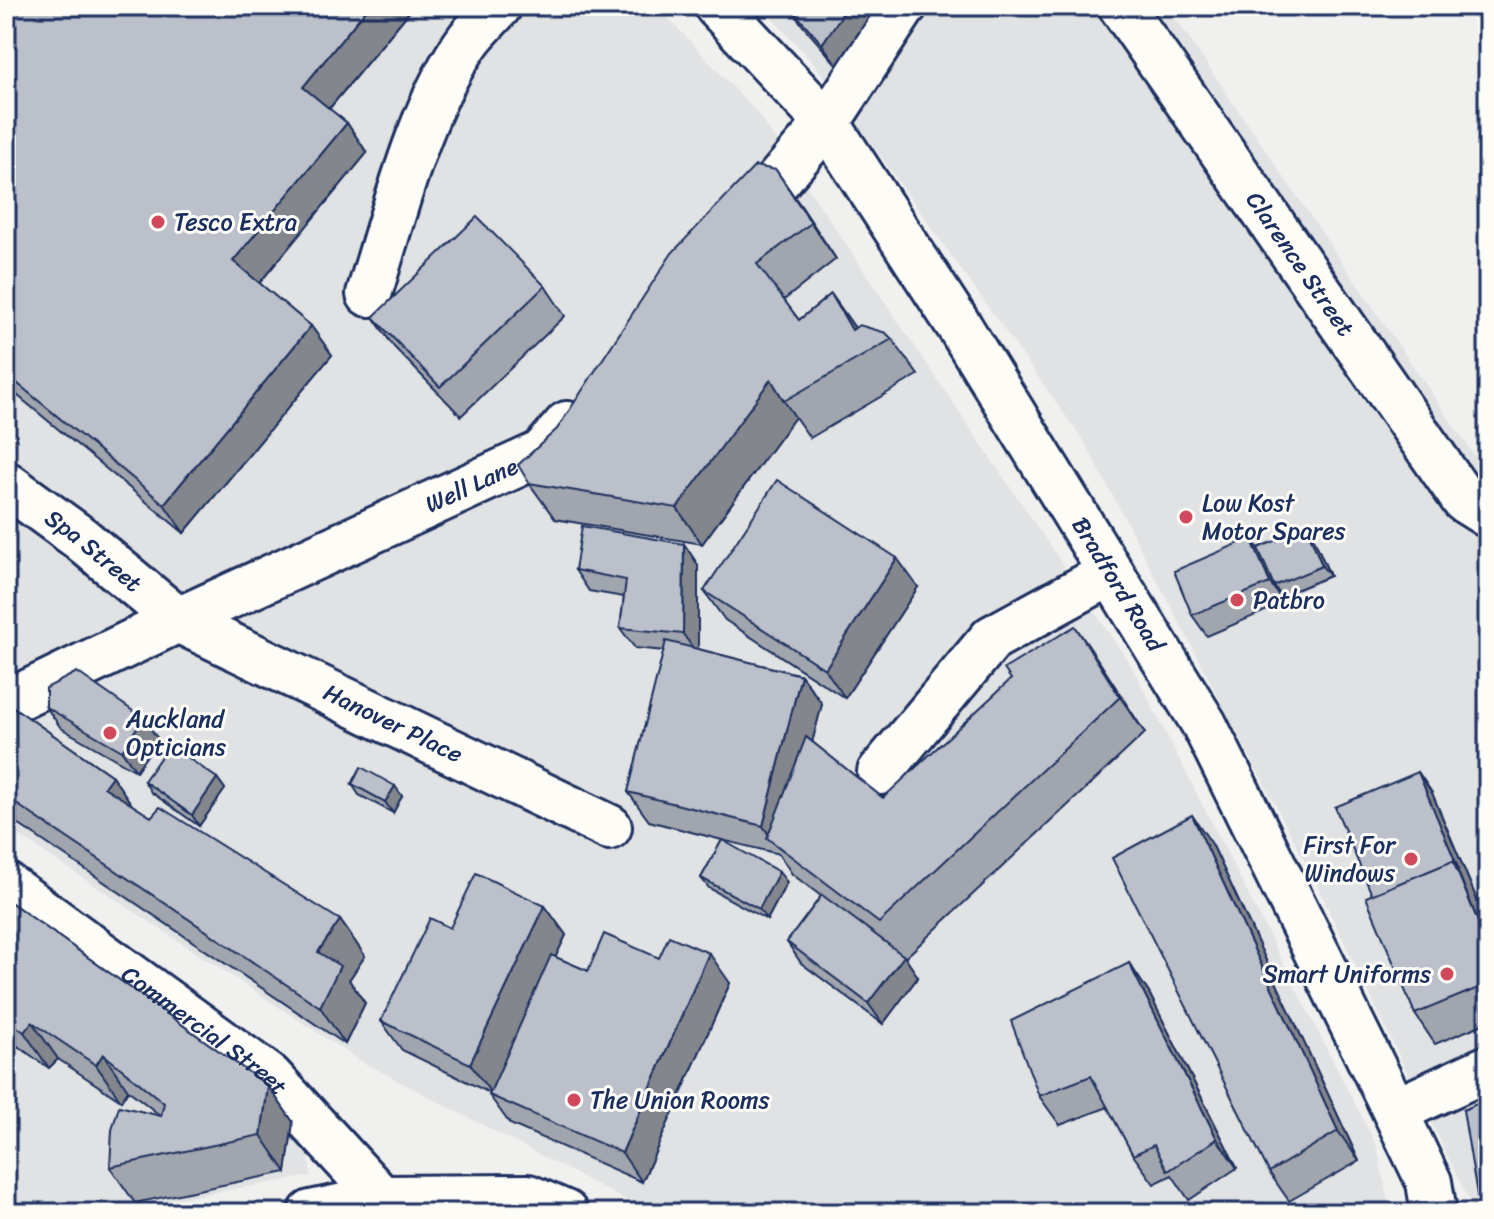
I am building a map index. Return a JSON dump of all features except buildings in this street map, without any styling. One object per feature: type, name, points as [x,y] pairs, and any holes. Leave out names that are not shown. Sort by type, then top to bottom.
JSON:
[{"type":"street","name":"Bradford Road","points":[[717,6],[827,123],[961,329],[1204,724],[1429,1182],[1434,1213]]},
{"type":"street","points":[[715,253],[827,123],[904,6]]},
{"type":"street","name":"Clarence Street","points":[[1121,6],[1464,500],[1488,515]]},
{"type":"street","points":[[369,294],[436,94],[470,38],[496,9]]},
{"type":"street","name":"Well Lane","points":[[6,703],[178,620],[542,453],[593,394]]},
{"type":"street","name":"Spa Street","points":[[6,484],[80,538],[178,620]]},
{"type":"street","points":[[880,772],[992,638],[1111,573]]},
{"type":"street","name":"Hanover Place","points":[[178,620],[609,827]]},
{"type":"street","name":"Commercial Street","points":[[6,885],[270,1077],[381,1198]]},
{"type":"street","points":[[1395,1111],[1488,1068]]},
{"type":"street","points":[[311,1213],[381,1198],[528,1197],[565,1213]]},
{"type":"shaded area","points":[[6,6],[657,6],[757,113],[1132,667],[1377,1147],[1390,1213],[650,1213],[359,1060],[6,827]]},
{"type":"shaded area","points":[[761,6],[1167,6],[1488,476],[1488,1213],[1475,1213],[1310,871],[1085,443],[817,67]]},
{"type":"shaded area","points":[[6,917],[305,1130],[311,1176],[92,1213],[6,1213]]},
{"type":"place","name":"Tesco Extra","points":[[158,222]]},
{"type":"place","name":"Low Kost Motor Spares","points":[[1186,517]]},
{"type":"place","name":"Patbro","points":[[1237,600]]},
{"type":"place","name":"Auckland Opticians","points":[[110,733]]},
{"type":"place","name":"First For Windows","points":[[1411,859]]},
{"type":"place","name":"Smart Uniforms","points":[[1447,974]]},
{"type":"place","name":"The Union Rooms","points":[[574,1100]]}]
